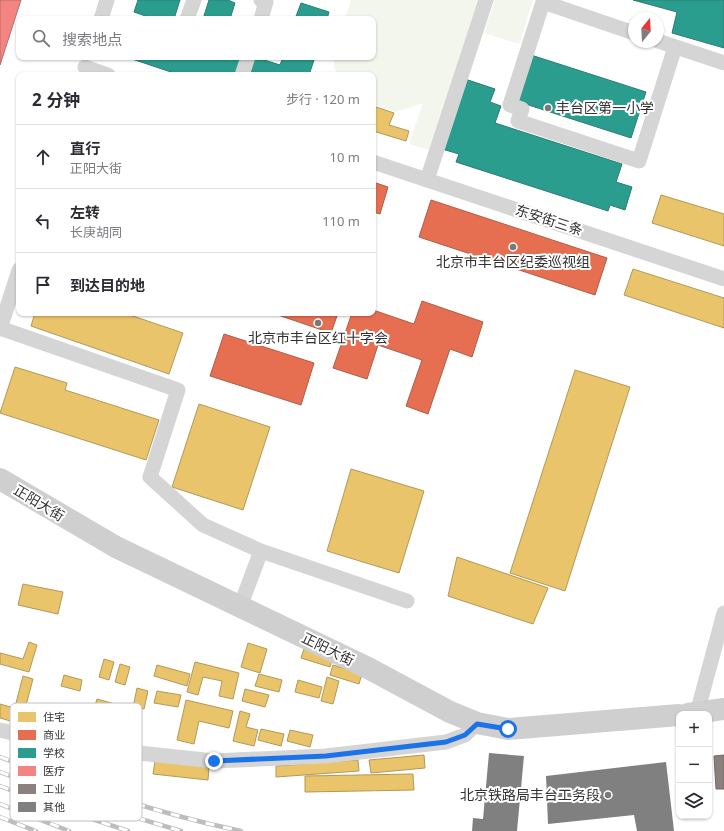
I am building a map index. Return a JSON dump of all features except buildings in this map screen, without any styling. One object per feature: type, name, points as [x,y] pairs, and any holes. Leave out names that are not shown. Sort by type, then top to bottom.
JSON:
[{"type":"main road","name":"正阳大街","points":[[0,479],[116,547],[368,668],[450,712],[477,724],[508,729],[676,715]]},
{"type":"main road","name":"正阳大街","points":[[710,711],[724,709]]},
{"type":"street","points":[[102,16],[107,0]]},
{"type":"street","points":[[189,16],[194,0]]},
{"type":"street","points":[[261,0],[266,2],[262,16]]},
{"type":"street","points":[[427,180],[486,0]]},
{"type":"street","points":[[628,31],[543,1],[510,106],[522,109],[518,121],[639,161],[675,47]]},
{"type":"street","points":[[664,43],[724,63]]},
{"type":"street","points":[[243,72],[247,60]]},
{"type":"street","points":[[85,66],[100,72]]},
{"type":"street","name":"东安街三条","points":[[376,163],[724,279]]},
{"type":"street","points":[[16,279],[0,328],[178,390],[150,477],[204,525],[261,551],[407,601]]},
{"type":"street","points":[[240,607],[261,551]]},
{"type":"street","points":[[689,711],[724,612]]},
{"type":"street","points":[[142,753],[214,761],[326,756],[446,742],[465,735],[477,724]]},
{"type":"street","points":[[0,730],[10,732]]},
{"type":"shaded area","points":[[351,0],[481,0],[429,150],[409,144],[423,103],[395,112],[376,105],[376,72],[336,72],[334,67],[334,60],[376,60],[376,16],[346,16]]},
{"type":"shaded area","points":[[495,0],[533,0],[519,44],[484,33]]},
{"type":"railway","points":[[0,757],[10,761]]},
{"type":"railway","points":[[0,772],[10,776]]},
{"type":"railway","points":[[0,786],[10,790]]},
{"type":"railway","points":[[0,804],[10,808]]},
{"type":"railway","points":[[142,806],[241,831]]},
{"type":"railway","points":[[0,817],[10,821]]},
{"type":"railway","points":[[142,819],[181,831]]},
{"type":"railway","points":[[10,821],[36,831]]},
{"type":"railway","points":[[43,821],[69,831]]},
{"type":"railway","points":[[98,821],[128,831]]},
{"type":"place","name":"丰台区第一小学","points":[[548,108]]},
{"type":"place","name":"北京市丰台区纪委巡视组","points":[[513,247]]},
{"type":"place","name":"北京市丰台区红十字会","points":[[318,323]]},
{"type":"place","name":"北京铁路局丰台工务段","points":[[608,795]]},
{"type":"route","points":[[214,761],[326,756],[446,742],[465,735],[477,724],[508,729]]}]
